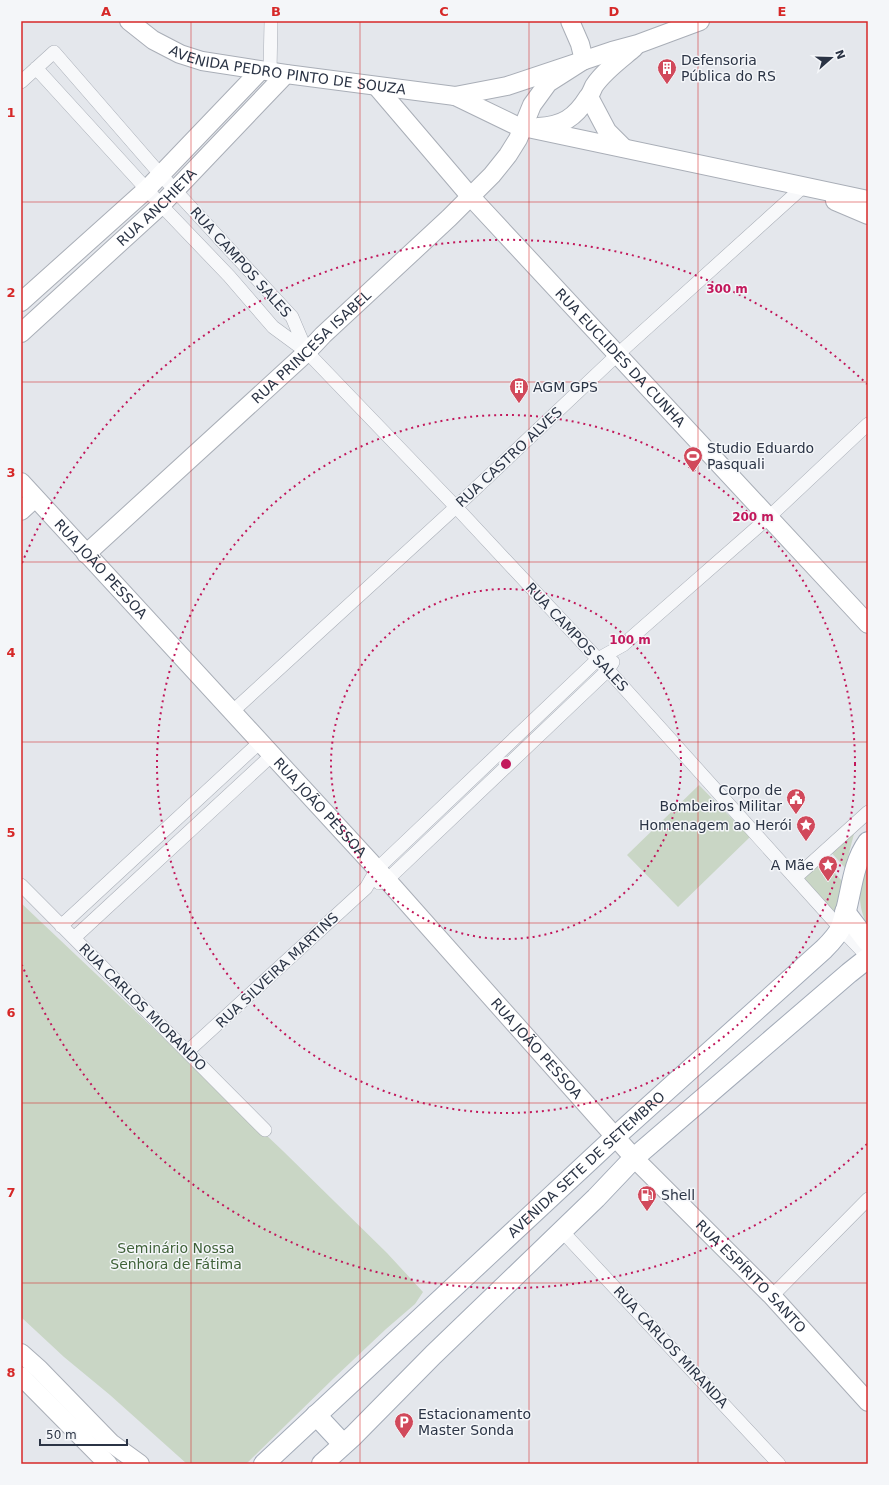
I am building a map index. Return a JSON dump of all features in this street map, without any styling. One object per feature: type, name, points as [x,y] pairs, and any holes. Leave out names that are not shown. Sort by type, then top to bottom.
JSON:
[{"type":"main road","name":"AVENIDA PEDRO PINTO DE SOUZA","points":[[129,21],[152,40],[180,54],[202,61],[377,87],[455,96],[507,86],[584,60],[638,44],[700,21]]},
{"type":"main road","points":[[570,21],[580,44],[584,60]]},
{"type":"main road","name":"AVENIDA PEDRO PINTO DE SOUZA","points":[[455,96],[515,125],[523,127],[550,126],[567,121],[577,112],[589,97],[594,86],[602,76],[638,44]]},
{"type":"main road","name":"RUA PRINCESA ISABEL","points":[[86,554],[307,352],[449,218],[492,175],[508,155],[518,139],[532,105],[548,83],[584,60]]},
{"type":"main road","name":"RUA ANCHIETA","points":[[21,302],[147,189],[160,174],[272,72]]},
{"type":"main road","name":"RUA ANCHIETA","points":[[21,333],[161,205],[272,72]]},
{"type":"main road","name":"RUA EUCLIDES DA CUNHA","points":[[377,87],[470,196],[617,355],[867,620]]},
{"type":"main road","points":[[589,97],[607,131],[624,148]]},
{"type":"main road","points":[[523,127],[868,200]]},
{"type":"main road","points":[[803,187],[868,215]]},
{"type":"main road","points":[[40,284],[56,301]]},
{"type":"main road","points":[[21,510],[25,487]]},
{"type":"main road","name":"RUA JOÃO PESSOA","points":[[25,487],[382,874],[615,1136]]},
{"type":"main road","name":"AVENIDA SETE DE SETEMBRO","points":[[264,1464],[615,1136],[824,949],[843,921],[856,865],[868,842]]},
{"type":"main road","points":[[843,921],[868,942]]},
{"type":"main road","name":"AVENIDA SETE DE SETEMBRO","points":[[322,1464],[596,1198],[634,1158],[868,957]]},
{"type":"main road","name":"RUA ESPÍRITO SANTO","points":[[615,1136],[634,1158],[772,1296],[868,1402]]},
{"type":"main road","points":[[539,1206],[562,1231]]},
{"type":"main road","points":[[21,1353],[39,1369],[111,1443],[137,1463]]},
{"type":"main road","points":[[21,1376],[108,1464]]},
{"type":"main road","points":[[316,1414],[343,1444]]},
{"type":"street","points":[[271,21],[272,72]]},
{"type":"street","name":"RUA CAMPOS SALES","points":[[307,352],[292,317],[160,174],[54,52],[36,68],[228,276],[273,327],[307,352],[456,507],[598,659],[795,878],[843,921],[868,957]]},
{"type":"street","points":[[21,82],[36,68]]},
{"type":"street","name":"RUA CASTRO ALVES","points":[[233,711],[456,507],[617,355],[803,187]]},
{"type":"street","points":[[228,276],[242,262]]},
{"type":"street","name":"RUA SILVEIRA MARTINS","points":[[382,874],[510,743],[598,659],[623,645],[769,517],[868,424]]},
{"type":"street","name":"RUA SILVEIRA MARTINS","points":[[188,1052],[366,888],[521,753],[608,670],[623,645]]},
{"type":"street","points":[[510,743],[521,753]]},
{"type":"street","points":[[61,926],[266,748]]},
{"type":"street","points":[[74,938],[266,748]]},
{"type":"street","points":[[795,878],[868,812]]},
{"type":"street","points":[[847,830],[868,826]]},
{"type":"street","name":"RUA CARLOS MIORANDO","points":[[21,885],[265,1130]]},
{"type":"street","points":[[772,1296],[868,1199]]},
{"type":"street","name":"RUA CARLOS MIRANDA","points":[[562,1231],[779,1464]]},
{"type":"green space","points":[[699,785],[750,837],[678,907],[627,855]]},
{"type":"green space","points":[[854,834],[845,868],[830,851]]},
{"type":"green space","points":[[822,858],[842,881],[840,906],[833,914],[802,878]]},
{"type":"green space","points":[[868,862],[868,927],[861,909],[860,894]]},
{"type":"green space","name":"Seminário Nossa Senhora de Fátima","points":[[21,903],[283,1151],[387,1253],[423,1292],[415,1304],[334,1378],[246,1464],[187,1464],[110,1395],[64,1357],[21,1317]]},
{"type":"place","name":"Defensoria Pública do RS","points":[[667,85]]},
{"type":"place","name":"AGM GPS","points":[[519,404]]},
{"type":"place","name":"Studio Eduardo Pasquali","points":[[693,473]]},
{"type":"place","name":"Corpo de Bombeiros Militar","points":[[796,815]]},
{"type":"place","name":"Homenagem ao Herói","points":[[806,842]]},
{"type":"place","name":"A Mãe","points":[[828,882]]},
{"type":"place","name":"Shell","points":[[647,1212]]},
{"type":"place","name":"Estacionamento Master Sonda","points":[[404,1439]]}]
